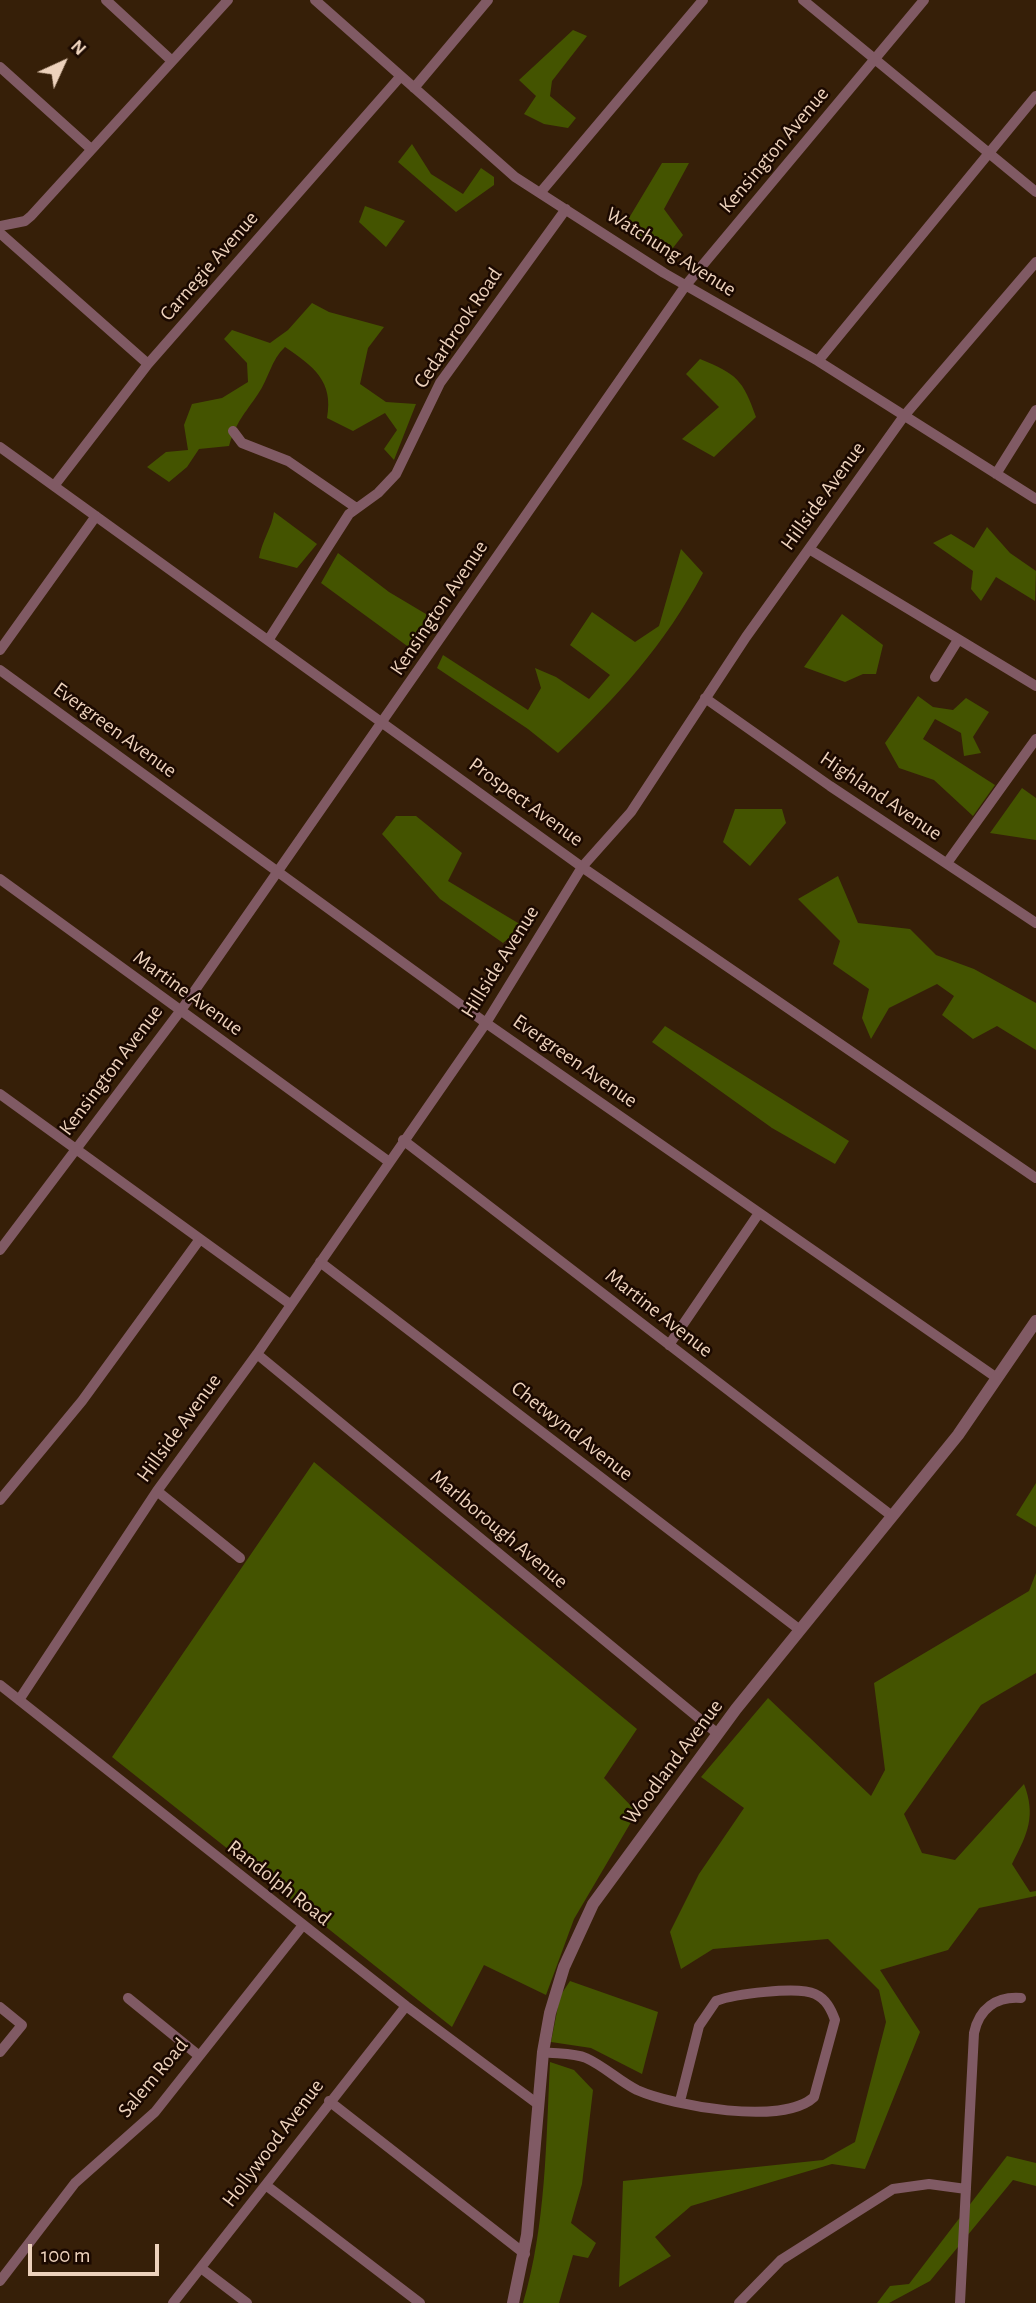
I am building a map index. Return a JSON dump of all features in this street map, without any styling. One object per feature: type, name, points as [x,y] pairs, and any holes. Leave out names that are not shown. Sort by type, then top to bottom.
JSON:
[{"type":"street","points":[[106,0],[172,61]]},
{"type":"street","points":[[0,226],[25,221],[31,216],[228,0]]},
{"type":"street","name":"Watchung Avenue","points":[[315,0],[515,177],[686,285],[818,360],[1036,499]]},
{"type":"street","points":[[414,88],[488,0]]},
{"type":"street","points":[[540,193],[704,0]]},
{"type":"street","points":[[803,0],[1036,192]]},
{"type":"street","name":"Kensington Avenue","points":[[0,1250],[179,1012],[384,722],[686,285],[925,0]]},
{"type":"street","points":[[0,67],[91,149]]},
{"type":"street","name":"Carnegie Avenue","points":[[54,486],[148,364],[400,77]]},
{"type":"street","points":[[818,360],[1036,96]]},
{"type":"street","name":"Cedarbrook Road","points":[[269,639],[355,508],[378,493],[396,474],[440,383],[566,209]]},
{"type":"street","points":[[0,233],[148,364]]},
{"type":"street","name":"Hillside Avenue","points":[[19,1700],[157,1491],[257,1354],[486,1023],[582,867],[631,812],[705,698],[904,416],[1036,262]]},
{"type":"street","points":[[996,474],[1031,425],[1036,410]]},
{"type":"street","points":[[233,431],[242,443],[288,461],[355,508]]},
{"type":"street","name":"Prospect Avenue","points":[[0,447],[582,867],[1036,1178]]},
{"type":"street","points":[[0,650],[96,516]]},
{"type":"street","points":[[809,548],[1036,686]]},
{"type":"street","points":[[935,677],[958,640]]},
{"type":"street","name":"Evergreen Avenue","points":[[0,670],[486,1023],[997,1378]]},
{"type":"street","name":"Highland Avenue","points":[[705,698],[830,786],[1036,923]]},
{"type":"street","points":[[947,863],[1036,739]]},
{"type":"street","name":"Martine Avenue","points":[[0,879],[179,1012],[388,1161]]},
{"type":"street","points":[[0,1094],[290,1304]]},
{"type":"street","name":"Martine Avenue","points":[[403,1140],[892,1516]]},
{"type":"street","points":[[669,1345],[759,1213]]},
{"type":"street","points":[[0,1500],[82,1401],[200,1239]]},
{"type":"street","name":"Chetwynd Avenue","points":[[320,1262],[800,1630]]},
{"type":"street","name":"Woodland Avenue","points":[[513,2303],[525,2255],[543,2052],[554,1995],[593,1904],[718,1734],[958,1434],[1036,1321]]},
{"type":"street","name":"Marlborough Avenue","points":[[257,1354],[718,1734]]},
{"type":"street","points":[[157,1491],[240,1558]]},
{"type":"street","name":"Randolph Road","points":[[0,1685],[406,2007],[539,2105]]},
{"type":"street","name":"Salem Road","points":[[0,2281],[75,2183],[155,2112],[303,1925]]},
{"type":"street","points":[[543,2052],[584,2057],[637,2090],[680,2101],[728,2113],[805,2106],[814,2097],[835,2020],[832,2011],[820,1997],[799,1991],[716,2001],[698,2026],[680,2101]]},
{"type":"street","points":[[128,1998],[198,2055]]},
{"type":"street","points":[[960,2303],[976,2025],[990,2005],[1005,1998],[1021,1998]]},
{"type":"street","points":[[0,2007],[22,2025],[0,2052]]},
{"type":"street","name":"Hollywood Avenue","points":[[173,2303],[267,2186],[329,2101],[406,2007]]},
{"type":"street","points":[[329,2101],[525,2255]]},
{"type":"street","points":[[739,2303],[781,2260],[893,2189],[929,2184],[966,2189]]},
{"type":"street","points":[[267,2186],[420,2303]]},
{"type":"street","points":[[201,2268],[247,2303]]},
{"type":"green space","points":[[573,30],[587,36],[552,81],[550,96],[576,118],[568,128],[544,124],[524,114],[536,96],[519,80]]},
{"type":"green space","points":[[412,144],[431,174],[463,194],[481,168],[494,177],[494,185],[456,212],[398,162]]},
{"type":"green space","points":[[662,163],[689,163],[664,209],[683,235],[669,253],[623,228]]},
{"type":"green space","points":[[365,206],[405,221],[386,247],[359,222]]},
{"type":"green space","points":[[312,303],[329,312],[384,327],[368,348],[360,384],[386,402],[416,404],[394,460],[384,449],[397,430],[385,413],[353,431],[327,418],[328,405],[324,384],[312,368],[285,347],[238,424],[229,446],[199,449],[187,467],[169,482],[147,467],[166,452],[188,450],[184,425],[192,404],[222,398],[248,382],[247,363],[224,339],[232,330],[270,343],[288,330]]},
{"type":"green space","points":[[700,359],[723,369],[737,380],[747,394],[756,417],[714,457],[682,439],[719,407],[686,374]]},
{"type":"green space","points":[[274,512],[317,544],[297,568],[259,558]]},
{"type":"green space","points":[[987,527],[1010,553],[1036,571],[1035,601],[996,577],[981,601],[971,589],[973,571],[933,543],[951,534],[974,548]]},
{"type":"green space","points":[[681,549],[703,573],[688,599],[638,669],[558,753],[528,729],[437,668],[443,655],[528,710],[541,688],[535,668],[556,677],[589,699],[610,675],[570,645],[592,612],[635,642],[659,626]]},
{"type":"green space","points":[[338,553],[389,592],[436,620],[414,651],[321,583]]},
{"type":"green space","points":[[842,614],[883,645],[876,674],[863,674],[845,682],[804,667]]},
{"type":"green space","points":[[918,696],[933,707],[953,710],[966,698],[989,712],[973,737],[981,753],[964,756],[961,733],[935,719],[923,739],[995,785],[973,816],[934,780],[899,768],[885,743]]},
{"type":"green space","points":[[1022,788],[1036,798],[1036,840],[990,833]]},
{"type":"green space","points":[[735,809],[782,809],[786,823],[750,866],[723,842]]},
{"type":"green space","points":[[396,816],[416,816],[462,853],[448,881],[523,926],[503,943],[440,899],[382,834]]},
{"type":"green space","points":[[838,876],[858,923],[910,929],[936,955],[974,969],[1036,1003],[1036,1050],[997,1026],[973,1039],[942,1015],[954,996],[937,984],[889,1008],[871,1039],[862,1018],[869,989],[833,964],[840,941],[798,899]]},
{"type":"green space","points":[[665,1026],[849,1141],[835,1164],[772,1128],[652,1042]]},
{"type":"green space","points":[[314,1462],[637,1729],[604,1778],[637,1812],[574,1919],[546,1995],[484,1965],[452,2027],[112,1757]]},
{"type":"green space","points":[[1036,1483],[1036,1527],[1016,1515]]},
{"type":"green space","points":[[1036,1573],[1036,1673],[981,1705],[904,1814],[922,1853],[955,1860],[1024,1784],[1030,1815],[1022,1843],[1012,1864],[1030,1892],[1036,1891],[1036,1896],[979,1908],[948,1950],[880,1970],[920,2032],[865,2169],[832,2164],[691,2206],[655,2237],[671,2256],[619,2287],[623,2181],[823,2160],[855,2142],[886,2022],[879,1990],[828,1939],[713,1949],[681,1969],[670,1932],[699,1874],[744,1808],[701,1777],[768,1698],[871,1796],[885,1770],[874,1683],[1029,1591]]},
{"type":"green space","points":[[570,1981],[658,2012],[642,2074],[591,2048],[551,2042],[560,1996]]},
{"type":"green space","points":[[550,2062],[574,2070],[593,2090],[582,2184],[571,2223],[596,2243],[588,2258],[573,2255],[559,2303],[523,2303],[541,2214]]},
{"type":"green space","points":[[1007,2156],[1036,2163],[1036,2186],[1013,2180],[930,2281],[889,2303],[877,2303],[890,2286],[909,2284]]}]
